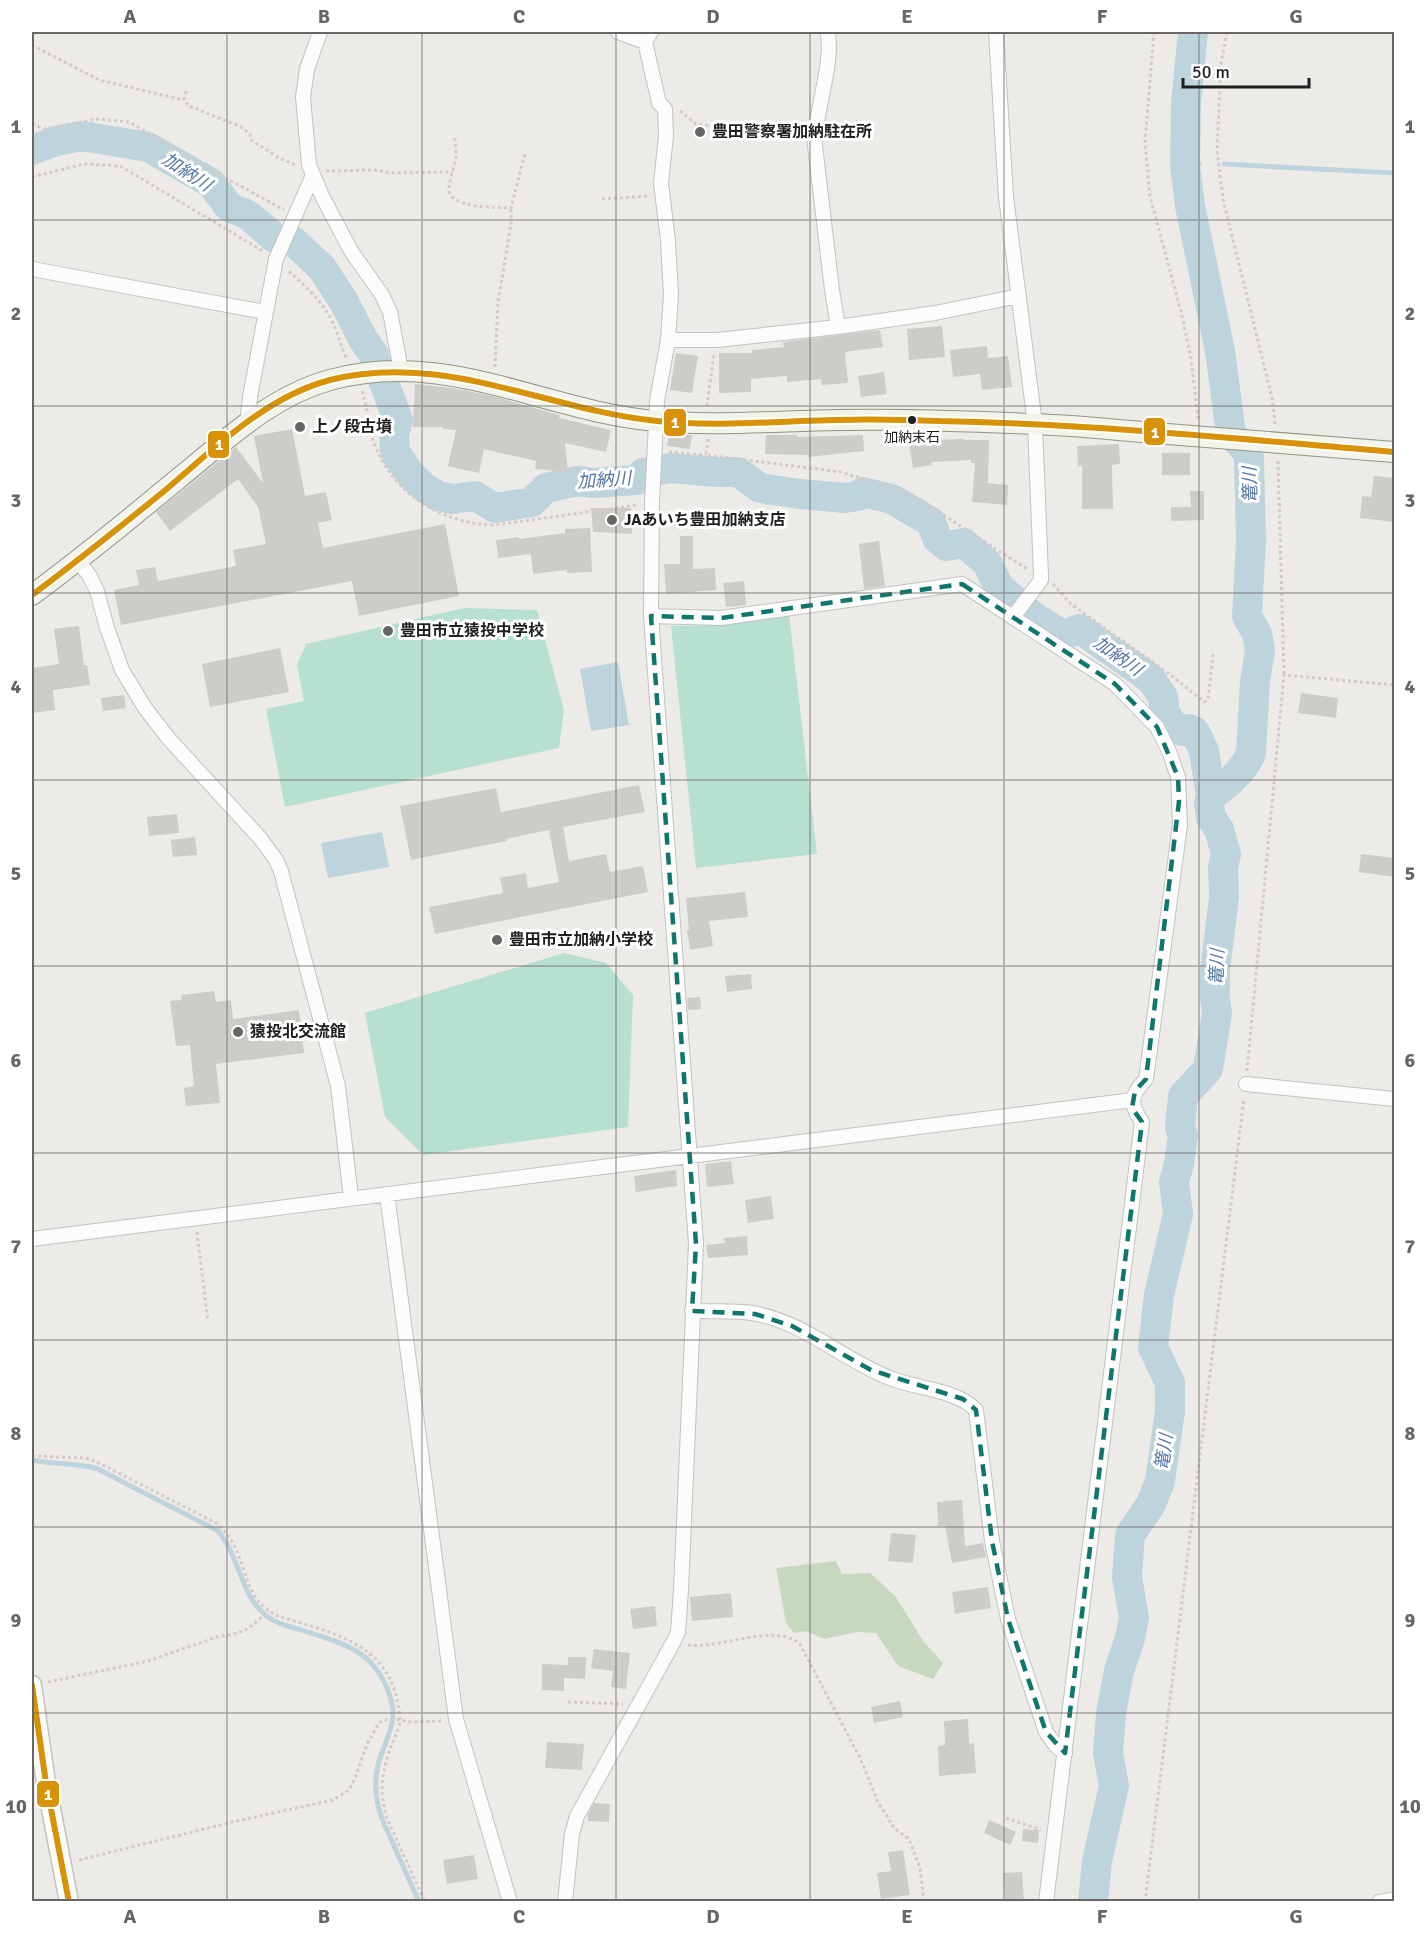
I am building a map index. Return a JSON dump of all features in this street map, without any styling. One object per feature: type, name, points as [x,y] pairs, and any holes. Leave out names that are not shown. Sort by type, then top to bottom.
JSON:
[{"type":"main road","points":[[32,595],[78,561],[247,422],[303,389],[354,375],[396,370],[458,376],[608,414],[657,420],[706,422],[844,420],[1035,424],[1395,452]]},
{"type":"street","points":[[320,32],[307,69],[303,97],[311,170],[351,251],[382,295],[390,312],[396,370]]},
{"type":"street","points":[[565,1902],[572,1834],[577,1816],[678,1632],[696,1244],[651,616],[652,503],[657,401],[668,340],[671,295],[668,241],[661,183],[666,136],[665,109],[658,103],[648,37],[618,32]]},
{"type":"street","points":[[828,32],[827,69],[814,137],[838,327]]},
{"type":"street","points":[[996,32],[1006,197],[1035,424],[1041,578],[1015,614]]},
{"type":"street","points":[[247,422],[265,312],[278,254],[311,170]]},
{"type":"street","points":[[32,269],[265,312]]},
{"type":"street","points":[[668,340],[717,339],[838,327],[935,313],[1019,296]]},
{"type":"street","points":[[78,561],[89,575],[97,591],[122,670],[145,708],[169,739],[260,838],[276,860],[338,1086],[351,1198]]},
{"type":"street","points":[[651,616],[721,618],[962,584],[1015,614],[1115,684],[1157,727],[1178,777],[1180,825],[1146,1079],[1135,1091],[1132,1108],[1142,1122],[1046,1902]]},
{"type":"street","points":[[1246,1084],[1395,1099]]},
{"type":"street","points":[[32,1239],[1133,1101]]},
{"type":"street","points":[[387,1194],[456,1719],[510,1902]]},
{"type":"street","points":[[692,1311],[754,1314],[783,1323],[810,1334],[871,1370],[892,1379],[963,1399],[976,1410],[992,1541],[1008,1619],[1046,1732],[1056,1746],[1065,1753]]},
{"type":"street","points":[[32,1685],[46,1783],[69,1902]]},
{"type":"street","points":[[1379,1902],[1395,1899]]},
{"type":"path","points":[[1154,32],[1145,142],[1150,196],[1191,358],[1201,436]]},
{"type":"path","points":[[1145,1902],[1246,1084],[1284,675],[1272,398],[1223,200],[1217,151],[1221,63],[1227,32]]},
{"type":"path","points":[[32,45],[99,80],[184,100],[189,106],[241,128],[250,134],[251,140],[279,158],[311,170],[377,170],[389,173],[453,172]]},
{"type":"path","points":[[184,100],[186,91]]},
{"type":"path","points":[[665,109],[674,106],[696,124],[814,137]]},
{"type":"path","points":[[32,124],[45,129],[97,119],[129,122],[293,218]]},
{"type":"path","points":[[455,138],[456,158],[448,190],[451,196],[456,202],[511,208]]},
{"type":"path","points":[[492,384],[495,374],[498,302],[511,208],[525,154]]},
{"type":"path","points":[[32,177],[84,164],[120,166],[278,254],[316,297],[333,322],[342,351],[364,396],[378,453],[402,486],[429,509],[458,520],[495,525],[652,503]]},
{"type":"path","points":[[602,199],[662,195]]},
{"type":"path","points":[[706,455],[708,388],[717,339]]},
{"type":"path","points":[[655,458],[669,452],[841,472],[895,489],[922,501],[1057,588],[1071,604],[1172,676],[1204,702],[1208,700],[1213,654]]},
{"type":"path","points":[[1284,675],[1395,685]]},
{"type":"path","points":[[195,1218],[208,1322]]},
{"type":"path","points":[[32,1456],[86,1458],[216,1523],[231,1538],[254,1595],[264,1607],[275,1615],[348,1640],[379,1662],[395,1690],[401,1720],[384,1768],[381,1783],[383,1802],[386,1816],[425,1902]]},
{"type":"path","points":[[32,1685],[148,1661],[217,1637],[238,1633],[249,1628],[269,1611]]},
{"type":"path","points":[[674,1641],[684,1645],[710,1646],[774,1634],[793,1638],[800,1644],[861,1760],[883,1812],[894,1828],[909,1839],[920,1868],[924,1902]]},
{"type":"path","points":[[568,1702],[638,1706]]},
{"type":"path","points":[[63,1864],[333,1800],[349,1790],[367,1744],[384,1720],[395,1719],[411,1722],[456,1719]]},
{"type":"path","points":[[1006,1818],[1055,1833]]},
{"type":"highlighted area","points":[[962,584],[1115,684],[1157,727],[1178,777],[1179,801],[1146,1079],[1135,1091],[1132,1108],[1142,1122],[1065,1753],[1046,1732],[1008,1619],[992,1541],[976,1410],[963,1399],[871,1370],[792,1326],[755,1314],[692,1311],[696,1244],[651,616],[721,618]]},
{"type":"green space","points":[[464,608],[537,610],[564,710],[559,748],[285,807],[266,709],[304,701],[297,665],[306,644]]},
{"type":"green space","points":[[789,614],[817,854],[696,868],[671,626],[725,625]]},
{"type":"green space","points":[[564,953],[606,963],[633,995],[628,1127],[423,1155],[385,1117],[365,1013]]},
{"type":"green space","points":[[836,1561],[842,1574],[870,1573],[896,1597],[923,1641],[943,1663],[933,1679],[898,1666],[876,1633],[857,1632],[824,1639],[806,1631],[794,1633],[786,1623],[776,1568]]},
{"type":"water","points":[[618,662],[629,725],[591,731],[580,669]]},
{"type":"water","points":[[382,832],[389,867],[328,878],[321,843]]},
{"type":"building","points":[[942,326],[945,357],[909,360],[907,329]]},
{"type":"building","points":[[880,330],[883,347],[845,352],[848,383],[822,385],[821,379],[787,382],[787,376],[751,379],[751,392],[719,393],[719,353],[752,353],[752,350],[784,347],[783,342]]},
{"type":"building","points":[[987,346],[988,358],[1008,356],[1012,387],[982,390],[980,374],[953,377],[950,350]]},
{"type":"building","points":[[676,353],[698,356],[692,393],[670,390]]},
{"type":"building","points":[[884,372],[887,394],[861,397],[858,376]]},
{"type":"building","points":[[415,384],[453,388],[492,396],[560,415],[559,418],[611,430],[606,452],[565,443],[568,472],[535,469],[536,461],[484,449],[479,473],[448,466],[456,430],[443,429],[443,427],[413,427]]},
{"type":"building","points":[[292,429],[305,496],[326,492],[332,520],[318,523],[323,548],[445,524],[459,596],[359,616],[352,581],[121,625],[114,590],[139,585],[136,570],[155,567],[158,581],[236,566],[233,550],[266,544],[258,507],[238,479],[170,531],[156,512],[236,447],[263,483],[254,436]]},
{"type":"building","points":[[669,434],[692,435],[690,449],[667,446]]},
{"type":"building","points":[[766,435],[797,435],[797,437],[863,435],[864,451],[808,457],[808,455],[765,454]]},
{"type":"building","points":[[927,437],[927,440],[989,440],[988,483],[1008,485],[1007,505],[972,502],[975,463],[971,463],[971,460],[931,462],[932,465],[913,468],[908,439]]},
{"type":"building","points":[[1119,444],[1120,464],[1112,465],[1113,509],[1082,509],[1082,466],[1078,466],[1077,446]]},
{"type":"building","points":[[1162,453],[1190,453],[1190,475],[1162,475]]},
{"type":"building","points":[[1374,476],[1395,478],[1395,522],[1360,518],[1362,496],[1371,497]]},
{"type":"building","points":[[1190,491],[1204,491],[1204,520],[1171,521],[1171,507],[1191,507]]},
{"type":"building","name":"JAあいち豊田加納支店","points":[[591,508],[631,508],[632,534],[593,532]]},
{"type":"building","points":[[590,528],[592,572],[567,573],[567,570],[533,574],[531,554],[498,558],[496,540],[565,533],[565,529]]},
{"type":"building","points":[[680,536],[693,536],[693,569],[715,568],[716,590],[666,594],[664,564],[680,564]]},
{"type":"building","points":[[879,541],[885,586],[864,589],[859,544]]},
{"type":"building","points":[[744,581],[746,605],[726,607],[723,583]]},
{"type":"building","points":[[79,626],[84,665],[87,665],[90,685],[53,690],[55,710],[32,713],[32,668],[59,664],[54,629]]},
{"type":"building","points":[[280,648],[289,692],[210,707],[202,664]]},
{"type":"building","points":[[1301,693],[1338,698],[1336,718],[1298,713]]},
{"type":"building","points":[[124,695],[126,708],[103,711],[101,698]]},
{"type":"building","points":[[639,785],[645,812],[563,827],[569,861],[606,854],[610,872],[643,866],[648,892],[435,934],[429,907],[503,893],[500,878],[526,873],[528,888],[559,882],[549,830],[506,839],[507,841],[411,860],[400,806],[496,788],[501,812]]},
{"type":"building","points":[[177,814],[179,833],[149,836],[147,817]]},
{"type":"building","points":[[195,837],[197,855],[173,857],[171,840]]},
{"type":"building","points":[[1361,854],[1395,858],[1395,877],[1359,872]]},
{"type":"building","points":[[745,892],[748,917],[709,921],[713,946],[690,950],[686,898]]},
{"type":"building","points":[[751,974],[752,989],[727,992],[725,976]]},
{"type":"building","name":"猿投北交流館","points":[[214,991],[216,1002],[231,1000],[233,1019],[299,1010],[304,1053],[216,1064],[220,1103],[186,1106],[184,1088],[194,1086],[190,1045],[176,1046],[170,1001],[182,1000],[181,995]]},
{"type":"building","points":[[700,997],[701,1009],[688,1010],[687,998]]},
{"type":"building","points":[[731,1161],[734,1184],[707,1187],[705,1164]]},
{"type":"building","points":[[676,1170],[677,1186],[636,1192],[634,1176]]},
{"type":"building","points":[[771,1196],[774,1219],[748,1223],[745,1200]]},
{"type":"building","points":[[747,1236],[748,1255],[708,1258],[706,1245],[725,1243],[724,1238]]},
{"type":"building","points":[[962,1500],[965,1546],[983,1543],[986,1557],[952,1563],[945,1526],[938,1526],[937,1502]]},
{"type":"building","points":[[891,1533],[916,1535],[913,1563],[888,1561]]},
{"type":"building","points":[[988,1587],[991,1608],[955,1614],[952,1592]]},
{"type":"building","points":[[731,1593],[733,1617],[692,1621],[690,1597]]},
{"type":"building","points":[[655,1606],[657,1626],[633,1629],[630,1609]]},
{"type":"building","points":[[594,1649],[630,1653],[626,1689],[611,1687],[613,1671],[591,1668]]},
{"type":"building","points":[[568,1657],[586,1657],[585,1679],[564,1678],[564,1691],[542,1690],[542,1664],[568,1665]]},
{"type":"building","points":[[900,1701],[903,1717],[874,1723],[871,1707]]},
{"type":"building","points":[[968,1719],[969,1744],[974,1743],[976,1773],[939,1776],[938,1746],[945,1745],[944,1721]]},
{"type":"building","points":[[547,1742],[584,1744],[582,1770],[545,1768]]},
{"type":"building","points":[[594,1803],[610,1804],[609,1822],[588,1821],[588,1814]]},
{"type":"building","points":[[989,1820],[1016,1832],[1010,1845],[984,1833]]},
{"type":"building","points":[[1023,1829],[1039,1830],[1038,1843],[1022,1841]]},
{"type":"building","points":[[903,1850],[910,1895],[881,1899],[877,1873],[891,1871],[888,1852]]},
{"type":"building","points":[[474,1855],[478,1879],[447,1884],[443,1860]]},
{"type":"building","points":[[1022,1872],[1024,1902],[1005,1902],[1003,1873]]},
{"type":"waterway","name":"篭川","points":[[1193,32],[1186,103],[1185,166],[1190,206],[1220,351],[1231,434],[1246,450],[1249,458],[1251,541],[1247,616],[1257,634],[1260,651],[1255,681],[1251,753],[1244,766],[1234,777],[1211,796]]},
{"type":"waterway","name":"加納川","points":[[32,150],[56,141],[82,136],[148,147],[211,183],[229,207],[248,215],[276,239],[293,241],[322,268],[373,353],[398,420],[394,434],[395,452],[411,475],[438,496],[452,499],[475,496],[495,508],[532,502],[546,488],[577,481],[593,483],[637,480],[643,473],[670,468],[738,472],[760,488],[800,494],[845,498],[858,496],[863,492],[892,499],[931,522],[937,538],[946,546],[964,543],[987,563],[999,587],[1034,617],[1063,635],[1080,629],[1151,679],[1163,697],[1165,713],[1175,728],[1195,732],[1204,751],[1211,796],[1209,803],[1211,818],[1219,829],[1226,854],[1223,867],[1224,897],[1215,970],[1217,1013],[1208,1069],[1183,1096],[1180,1128],[1183,1135],[1174,1182],[1178,1214],[1159,1295],[1153,1347],[1170,1383],[1170,1411],[1160,1481],[1151,1504],[1130,1535],[1127,1577],[1134,1618],[1119,1671],[1111,1713],[1108,1753],[1114,1786],[1097,1861],[1093,1902]]},
{"type":"waterway","points":[[1185,166],[1199,164]]},
{"type":"waterway","points":[[1224,164],[1394,173]]},
{"type":"waterway","points":[[32,1460],[82,1465],[98,1469],[218,1531],[232,1554],[246,1589],[261,1610],[271,1619],[333,1640],[347,1646],[369,1661],[386,1686],[393,1711],[391,1727],[377,1772],[378,1806],[419,1902]]},
{"type":"transit line","name":"1","points":[[32,595],[262,412],[306,388],[330,380],[372,373],[413,373],[454,377],[616,415],[675,423],[905,420],[1053,425],[1394,452]]},
{"type":"transit line","name":"1","points":[[32,1685],[46,1783],[69,1902]]},
{"type":"place","name":"豊田警察署加納駐在所","points":[[700,132]]},
{"type":"place","name":"加納末石","points":[[912,420]]},
{"type":"place","name":"上ノ段古墳","points":[[300,427]]},
{"type":"place","name":"JAあいち豊田加納支店","points":[[612,520]]},
{"type":"place","name":"豊田市立猿投中学校","points":[[388,631]]},
{"type":"place","name":"豊田市立加納小学校","points":[[497,940]]},
{"type":"place","name":"猿投北交流館","points":[[238,1032]]}]
